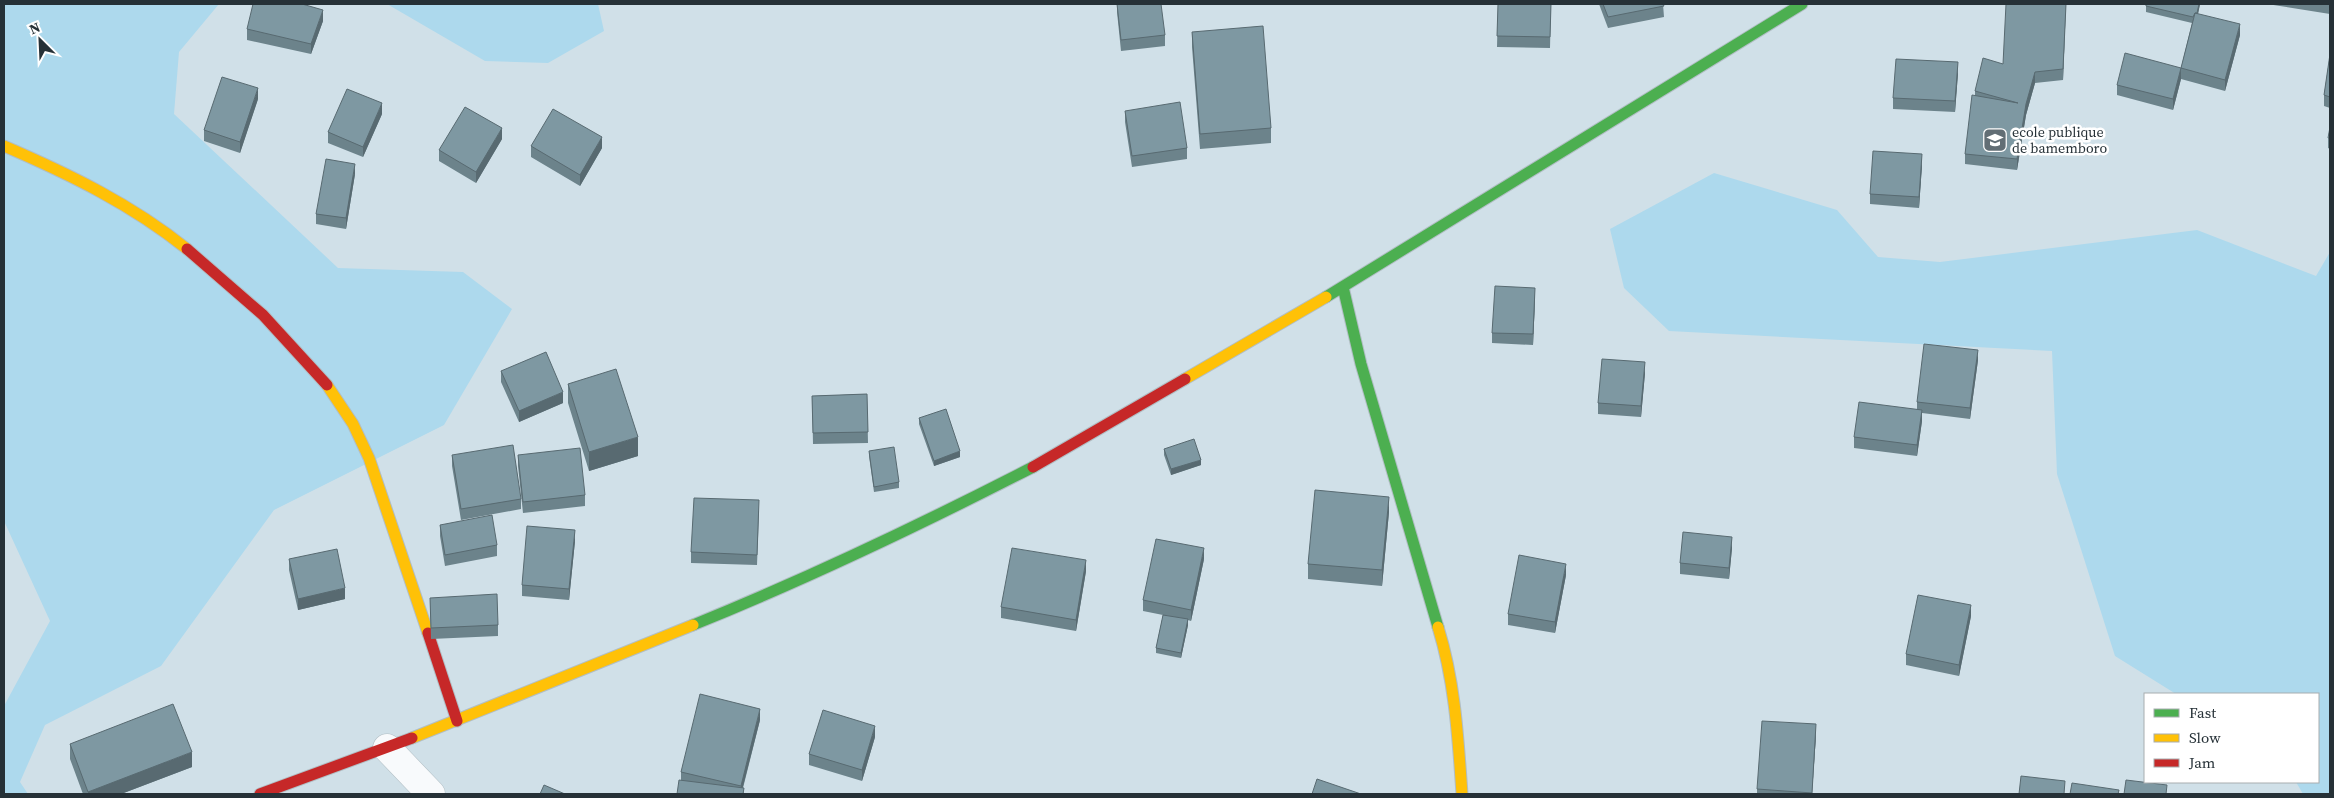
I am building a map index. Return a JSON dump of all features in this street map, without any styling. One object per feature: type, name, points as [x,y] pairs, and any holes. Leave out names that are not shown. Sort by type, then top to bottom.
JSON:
[{"type":"street","points":[[260,794],[457,721],[798,581],[945,512],[1050,458],[1343,287],[1792,6]]},
{"type":"street","points":[[4,146],[108,194],[161,227],[187,247],[262,314],[306,360],[333,393],[354,424],[369,458],[457,721]]},
{"type":"street","points":[[1343,287],[1361,364],[1449,663],[1457,718],[1462,794]]},
{"type":"street","points":[[387,748],[431,794]]},
{"type":"shaded area","points":[[4,4],[219,4],[179,52],[174,114],[338,268],[463,272],[512,309],[444,425],[274,510],[161,666],[45,725],[20,782],[28,794],[4,794],[4,706],[50,621],[4,521]]},
{"type":"shaded area","points":[[387,4],[598,4],[604,31],[548,63],[485,61]]},
{"type":"shaded area","points":[[1714,173],[1837,210],[1878,257],[1940,262],[2197,230],[2316,276],[2330,252],[2330,794],[2303,794],[2297,783],[2319,783],[2319,693],[2174,693],[2115,656],[2057,474],[2052,351],[1669,331],[1624,288],[1610,229]]},
{"type":"building","points":[[253,4],[302,4],[323,10],[311,44],[247,29]]},
{"type":"building","points":[[1117,4],[1161,4],[1165,35],[1121,40]]},
{"type":"building","points":[[1498,4],[1551,4],[1550,37],[1497,36]]},
{"type":"building","points":[[1603,4],[1663,4],[1664,6],[1608,17]]},
{"type":"building","points":[[2006,4],[2066,4],[2063,69],[2035,72],[2026,104],[2017,159],[1965,154],[1972,95],[2018,103],[1975,91],[1983,58],[2003,64]]},
{"type":"building","points":[[2146,4],[2199,4],[2197,13],[2193,17],[2146,6]]},
{"type":"building","points":[[2195,13],[2240,24],[2225,80],[2181,68]]},
{"type":"building","points":[[1263,26],[1271,128],[1200,134],[1192,32]]},
{"type":"building","points":[[2125,53],[2181,68],[2173,99],[2117,85]]},
{"type":"building","points":[[2330,54],[2330,97],[2324,95]]},
{"type":"building","points":[[1896,59],[1958,62],[1955,101],[1893,98]]},
{"type":"building","points":[[222,77],[258,88],[240,142],[204,130]]},
{"type":"building","points":[[347,89],[382,103],[363,147],[328,132]]},
{"type":"building","points":[[1180,102],[1187,148],[1132,156],[1125,111]]},
{"type":"building","points":[[465,107],[502,128],[476,172],[439,150]]},
{"type":"building","points":[[553,109],[602,137],[580,175],[531,146]]},
{"type":"building","points":[[1873,151],[1922,154],[1919,197],[1870,194]]},
{"type":"building","points":[[326,159],[355,164],[346,218],[316,214]]},
{"type":"building","points":[[1495,286],[1535,288],[1533,334],[1492,333]]},
{"type":"building","points":[[1924,344],[1978,350],[1970,408],[1917,402]]},
{"type":"building","points":[[546,352],[563,392],[519,411],[501,371]]},
{"type":"building","points":[[1602,359],[1645,362],[1641,406],[1598,403]]},
{"type":"building","points":[[616,369],[638,437],[589,452],[568,384]]},
{"type":"building","points":[[867,394],[868,432],[813,433],[812,396]]},
{"type":"building","points":[[1859,402],[1922,410],[1917,445],[1854,437]]},
{"type":"building","points":[[946,409],[960,451],[934,461],[919,418]]},
{"type":"building","points":[[1194,439],[1201,460],[1171,469],[1164,449]]},
{"type":"building","points":[[513,445],[521,499],[461,509],[452,455]]},
{"type":"building","points":[[894,447],[899,482],[874,487],[869,451]]},
{"type":"building","points":[[580,448],[585,495],[523,502],[518,455]]},
{"type":"building","points":[[1315,490],[1389,497],[1382,570],[1308,564]]},
{"type":"building","points":[[694,498],[759,500],[757,555],[691,552]]},
{"type":"building","points":[[492,515],[497,545],[445,555],[440,525]]},
{"type":"building","points":[[527,526],[575,530],[569,589],[522,585]]},
{"type":"building","points":[[1683,532],[1732,537],[1729,568],[1680,563]]},
{"type":"building","points":[[1156,539],[1204,548],[1191,610],[1143,600]]},
{"type":"building","points":[[1012,548],[1086,560],[1076,620],[1001,607]]},
{"type":"building","points":[[337,549],[345,588],[298,599],[289,559]]},
{"type":"building","points":[[1519,555],[1566,564],[1555,622],[1508,614]]},
{"type":"building","points":[[497,594],[498,625],[431,628],[430,598]]},
{"type":"building","points":[[1918,595],[1971,605],[1959,665],[1906,654]]},
{"type":"building","points":[[1163,615],[1188,619],[1181,653],[1156,648]]},
{"type":"building","points":[[700,694],[760,709],[741,786],[681,772]]},
{"type":"building","points":[[173,704],[192,752],[88,792],[70,744]]},
{"type":"building","points":[[823,710],[875,726],[862,770],[809,754]]},
{"type":"building","points":[[1762,721],[1816,724],[1812,793],[1757,789]]},
{"type":"building","points":[[2021,776],[2065,781],[2064,794],[2019,794]]},
{"type":"building","points":[[1317,779],[1361,794],[1312,794]]},
{"type":"building","points":[[679,780],[744,788],[743,794],[677,794]]},
{"type":"building","points":[[2126,780],[2167,785],[2166,794],[2124,794]]},
{"type":"building","points":[[2072,783],[2119,790],[2118,794],[2070,794]]},
{"type":"building","points":[[544,785],[565,794],[540,794]]},
{"type":"traffic: fast","points":[[1326,297],[1802,4]]},
{"type":"traffic: fast","points":[[1343,287],[1361,364],[1438,627]]},
{"type":"traffic: fast","points":[[693,625],[865,550],[1033,467]]},
{"type":"traffic: slow","points":[[4,146],[99,191],[144,218],[187,249]]},
{"type":"traffic: slow","points":[[1185,379],[1326,297]]},
{"type":"traffic: slow","points":[[327,385],[353,424],[369,458],[428,633]]},
{"type":"traffic: slow","points":[[412,738],[693,625]]},
{"type":"traffic: slow","points":[[1438,627],[1452,689],[1462,794]]},
{"type":"traffic: jam","points":[[187,249],[263,315],[327,385]]},
{"type":"traffic: jam","points":[[1033,467],[1185,379]]},
{"type":"traffic: jam","points":[[428,633],[457,721]]},
{"type":"traffic: jam","points":[[260,794],[412,738]]},
{"type":"place","name":"ecole publique de bamemboro","points":[[1995,140]]}]
